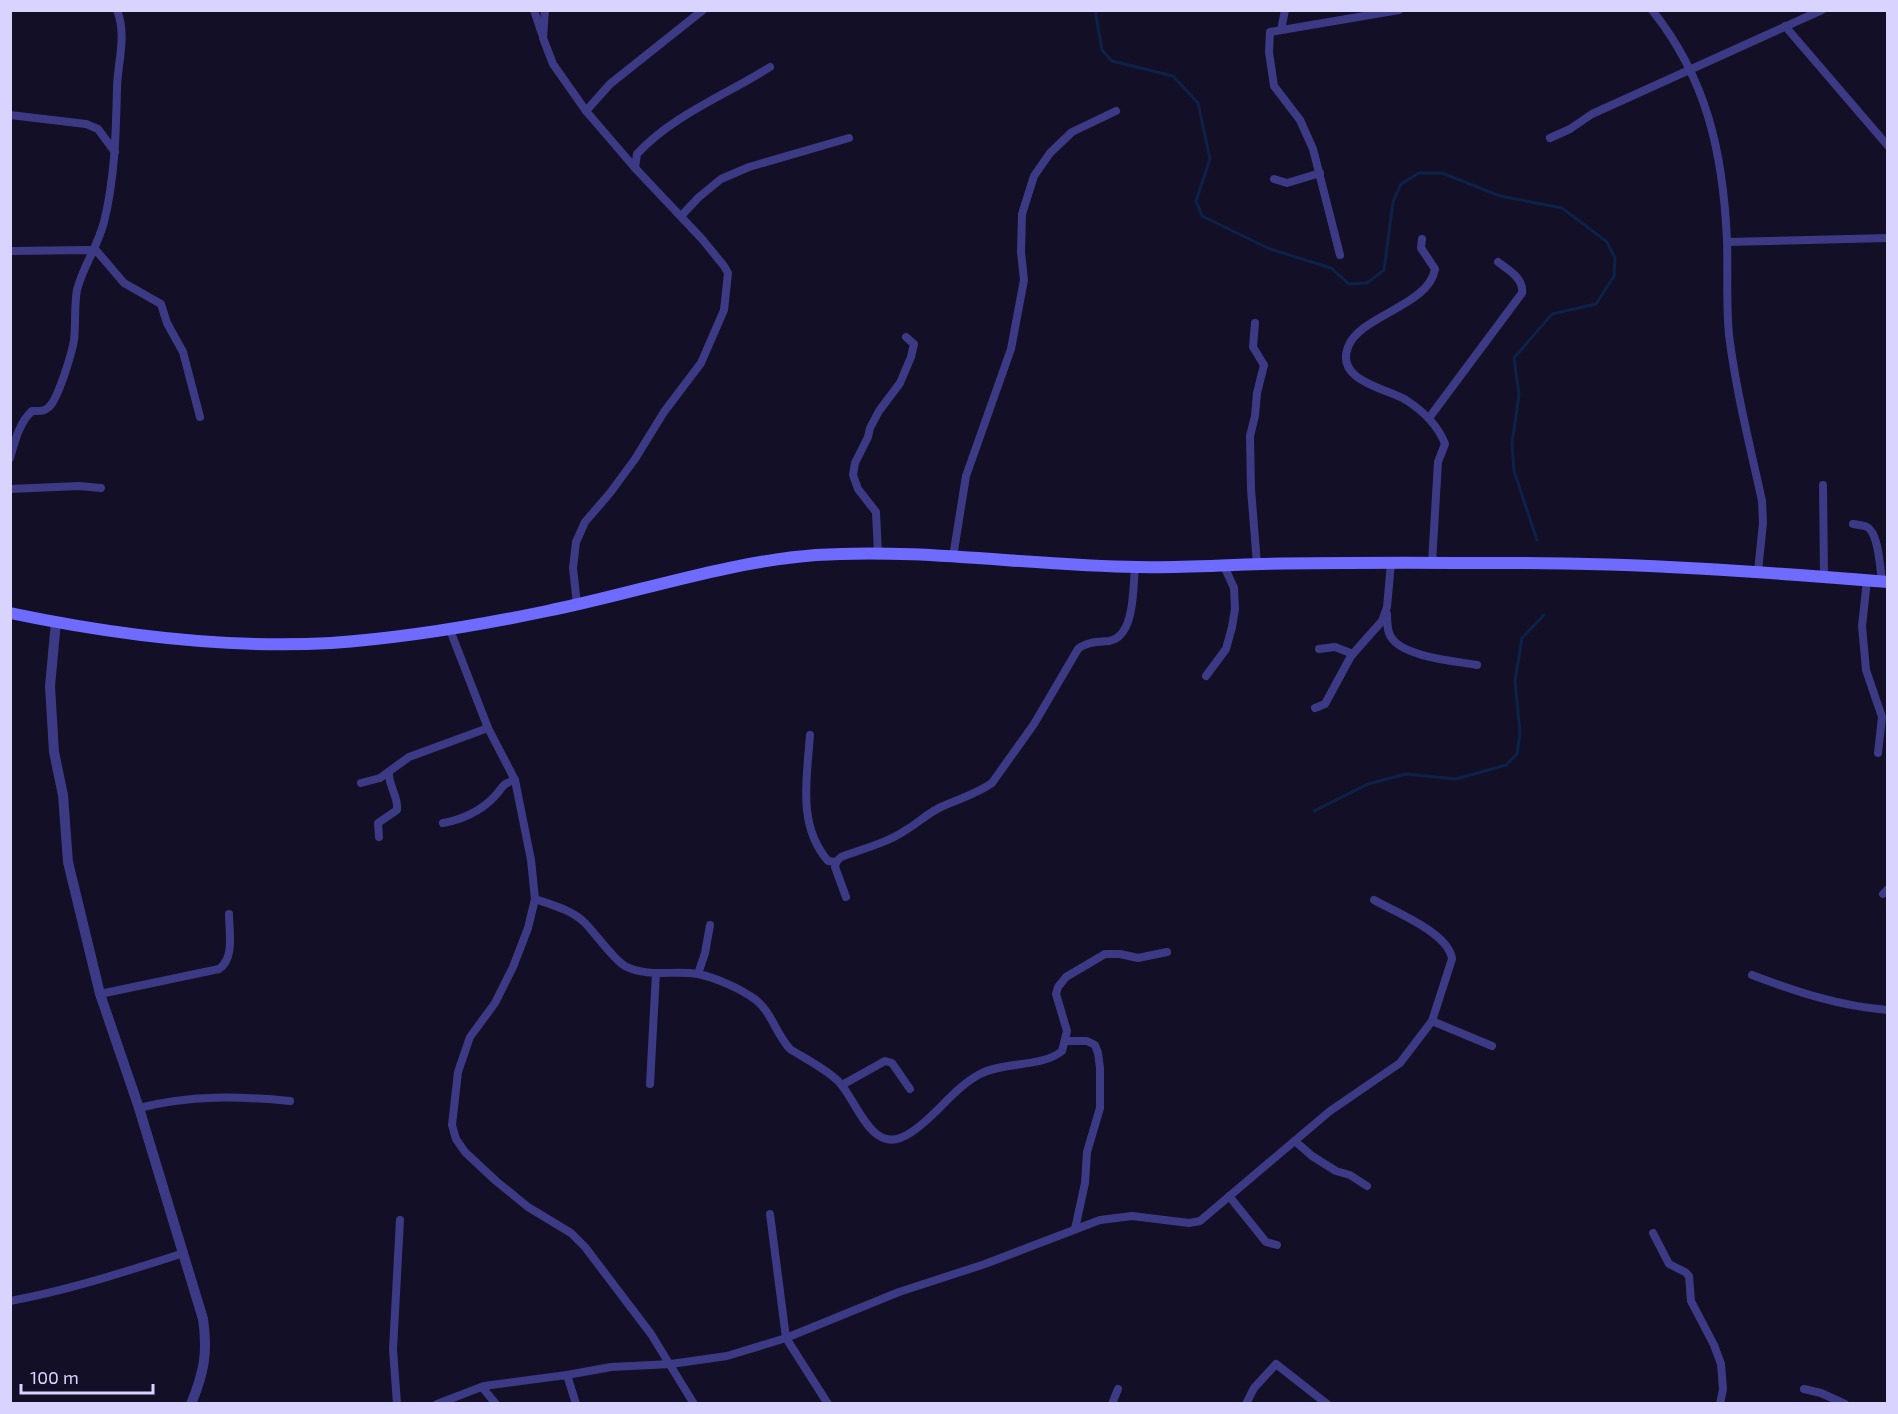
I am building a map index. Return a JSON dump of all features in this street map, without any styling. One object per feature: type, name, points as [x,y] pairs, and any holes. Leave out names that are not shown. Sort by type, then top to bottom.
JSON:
[{"type":"main road","points":[[10,613],[157,637],[228,643],[328,643],[450,630],[755,563],[811,556],[878,553],[1135,567],[1391,563],[1558,564],[1758,571],[1885,581]]},
{"type":"street","points":[[10,458],[25,417],[32,411],[43,411],[50,406],[61,386],[74,342],[77,290],[104,222],[118,117],[117,85],[123,35],[117,10]]},
{"type":"street","points":[[534,10],[553,64],[586,111],[635,168],[681,216],[728,273],[724,310],[701,363],[664,412],[635,459],[585,522],[576,542],[573,568],[576,604]]},
{"type":"street","points":[[543,38],[545,10]]},
{"type":"street","points":[[586,111],[610,84],[703,10]]},
{"type":"street","points":[[1281,30],[1285,10]]},
{"type":"street","points":[[1340,255],[1320,173],[1305,129],[1274,86],[1269,52],[1270,32],[1399,10]]},
{"type":"street","points":[[1652,10],[1679,49],[1698,87],[1713,129],[1723,184],[1729,334],[1762,501],[1763,523],[1758,571]]},
{"type":"street","points":[[1550,138],[1570,129],[1592,114],[1822,10]]},
{"type":"street","points":[[1785,26],[1887,146]]},
{"type":"street","points":[[635,168],[637,154],[675,123],[696,108],[770,67]]},
{"type":"street","points":[[953,557],[966,476],[1011,350],[1023,288],[1022,214],[1034,176],[1050,153],[1072,132],[1116,111]]},
{"type":"street","points":[[10,115],[86,124],[98,129],[115,153]]},
{"type":"street","points":[[681,216],[699,197],[722,179],[740,171],[849,138]]},
{"type":"street","points":[[1274,179],[1287,183],[1320,173]]},
{"type":"street","points":[[1422,238],[1421,248],[1435,269],[1434,277],[1425,290],[1357,335],[1347,349],[1346,359],[1351,372],[1359,379],[1404,399],[1429,418],[1437,427],[1445,444],[1438,462],[1432,563]]},
{"type":"street","points":[[1727,242],[1887,238]]},
{"type":"street","points":[[10,251],[94,251],[124,283],[158,300],[167,323],[183,352],[200,417]]},
{"type":"street","points":[[1429,418],[1522,293],[1520,280],[1498,262]]},
{"type":"street","points":[[1255,323],[1252,346],[1264,365],[1250,436],[1251,489],[1257,564]]},
{"type":"street","points":[[878,553],[876,512],[858,489],[853,476],[855,463],[870,428],[879,411],[900,383],[911,357],[914,345],[906,337]]},
{"type":"street","points":[[1823,485],[1824,576]]},
{"type":"street","points":[[10,489],[80,486],[101,488]]},
{"type":"street","points":[[1853,524],[1866,526],[1872,531],[1877,542],[1885,581]]},
{"type":"street","points":[[1391,563],[1387,607],[1388,630],[1392,640],[1418,654],[1477,664]]},
{"type":"street","points":[[1206,676],[1226,649],[1235,609],[1234,588],[1224,566]]},
{"type":"street","points":[[846,897],[835,867],[841,857],[905,831],[932,812],[984,789],[992,783],[1034,724],[1078,649],[1087,644],[1114,640],[1124,633],[1131,610],[1135,567]]},
{"type":"street","points":[[1867,580],[1862,626],[1866,670],[1882,717],[1878,753]]},
{"type":"street","points":[[1315,708],[1325,704],[1353,654],[1382,621],[1387,607]]},
{"type":"street","points":[[56,622],[50,686],[54,752],[63,795],[68,862],[100,994],[139,1108],[203,1318],[206,1338],[205,1361],[191,1404]]},
{"type":"street","points":[[450,630],[488,728],[515,780],[531,860],[535,899],[528,928],[513,967],[495,1003],[470,1037],[458,1072],[452,1125],[456,1139],[465,1152],[496,1181],[528,1207],[571,1233],[612,1282],[671,1364],[694,1404]]},
{"type":"street","points":[[1319,649],[1335,647],[1353,654]]},
{"type":"street","points":[[361,783],[380,778],[409,757],[488,728]]},
{"type":"street","points":[[810,735],[806,812],[820,852],[828,861],[836,862]]},
{"type":"street","points":[[379,837],[378,823],[397,810],[398,806],[389,780],[389,772]]},
{"type":"street","points":[[443,823],[468,815],[493,798],[503,783],[515,780]]},
{"type":"street","points":[[535,899],[560,908],[582,920],[623,965],[637,971],[698,974],[720,982],[757,1001],[765,1009],[784,1043],[838,1080],[870,1128],[889,1139],[898,1139],[912,1132],[952,1095],[981,1074],[1009,1064],[1045,1060],[1056,1056],[1066,1041],[1066,1022],[1056,994],[1058,987],[1066,977],[1105,954],[1120,954],[1138,958],[1167,952]]},
{"type":"street","points":[[442,1403],[482,1387],[611,1367],[671,1364],[727,1356],[786,1338],[899,1292],[985,1264],[1114,1217],[1149,1217],[1189,1223],[1200,1221],[1330,1111],[1400,1063],[1432,1021],[1452,953],[1448,945],[1430,931],[1374,900]]},
{"type":"street","points":[[100,994],[219,969],[228,960],[229,914]]},
{"type":"street","points":[[698,974],[705,953],[710,925]]},
{"type":"street","points":[[650,1084],[656,973]]},
{"type":"street","points":[[1752,975],[1815,998],[1842,1005],[1887,1010]]},
{"type":"street","points":[[1432,1021],[1492,1046]]},
{"type":"street","points":[[1066,1041],[1087,1041],[1095,1045],[1100,1068],[1100,1108],[1087,1152],[1085,1183],[1076,1229]]},
{"type":"street","points":[[842,1085],[885,1061],[889,1061],[910,1089]]},
{"type":"street","points":[[139,1108],[167,1101],[241,1096],[290,1101]]},
{"type":"street","points":[[1295,1141],[1312,1156],[1367,1186]]},
{"type":"street","points":[[1229,1196],[1266,1242],[1277,1245]]},
{"type":"street","points":[[770,1214],[786,1338],[828,1404]]},
{"type":"street","points":[[397,1404],[393,1349],[400,1220]]},
{"type":"street","points":[[1653,1233],[1669,1264],[1689,1276],[1691,1301],[1714,1345],[1720,1365],[1723,1389],[1720,1404]]},
{"type":"street","points":[[10,1301],[104,1278],[184,1253]]},
{"type":"street","points":[[1246,1404],[1254,1388],[1276,1364],[1327,1404]]},
{"type":"street","points":[[567,1375],[576,1404]]},
{"type":"street","points":[[482,1387],[496,1404]]},
{"type":"street","points":[[1112,1404],[1118,1389]]},
{"type":"street","points":[[1804,1389],[1821,1393],[1845,1404]]},
{"type":"street","points":[[683,1404],[687,1390]]},
{"type":"waterway","points":[[1095,10],[1102,50],[1112,61],[1173,76],[1198,103],[1210,159],[1196,201],[1202,216],[1270,249],[1331,268],[1349,284],[1367,283],[1384,270],[1393,202],[1401,184],[1419,173],[1442,173],[1500,196],[1562,208],[1607,242],[1615,258],[1614,276],[1596,304],[1552,314],[1514,358],[1519,395],[1512,443],[1514,471],[1537,540]]},
{"type":"waterway","points":[[1314,811],[1368,784],[1406,774],[1456,779],[1506,765],[1517,754],[1520,733],[1515,681],[1522,638],[1544,615]]}]
